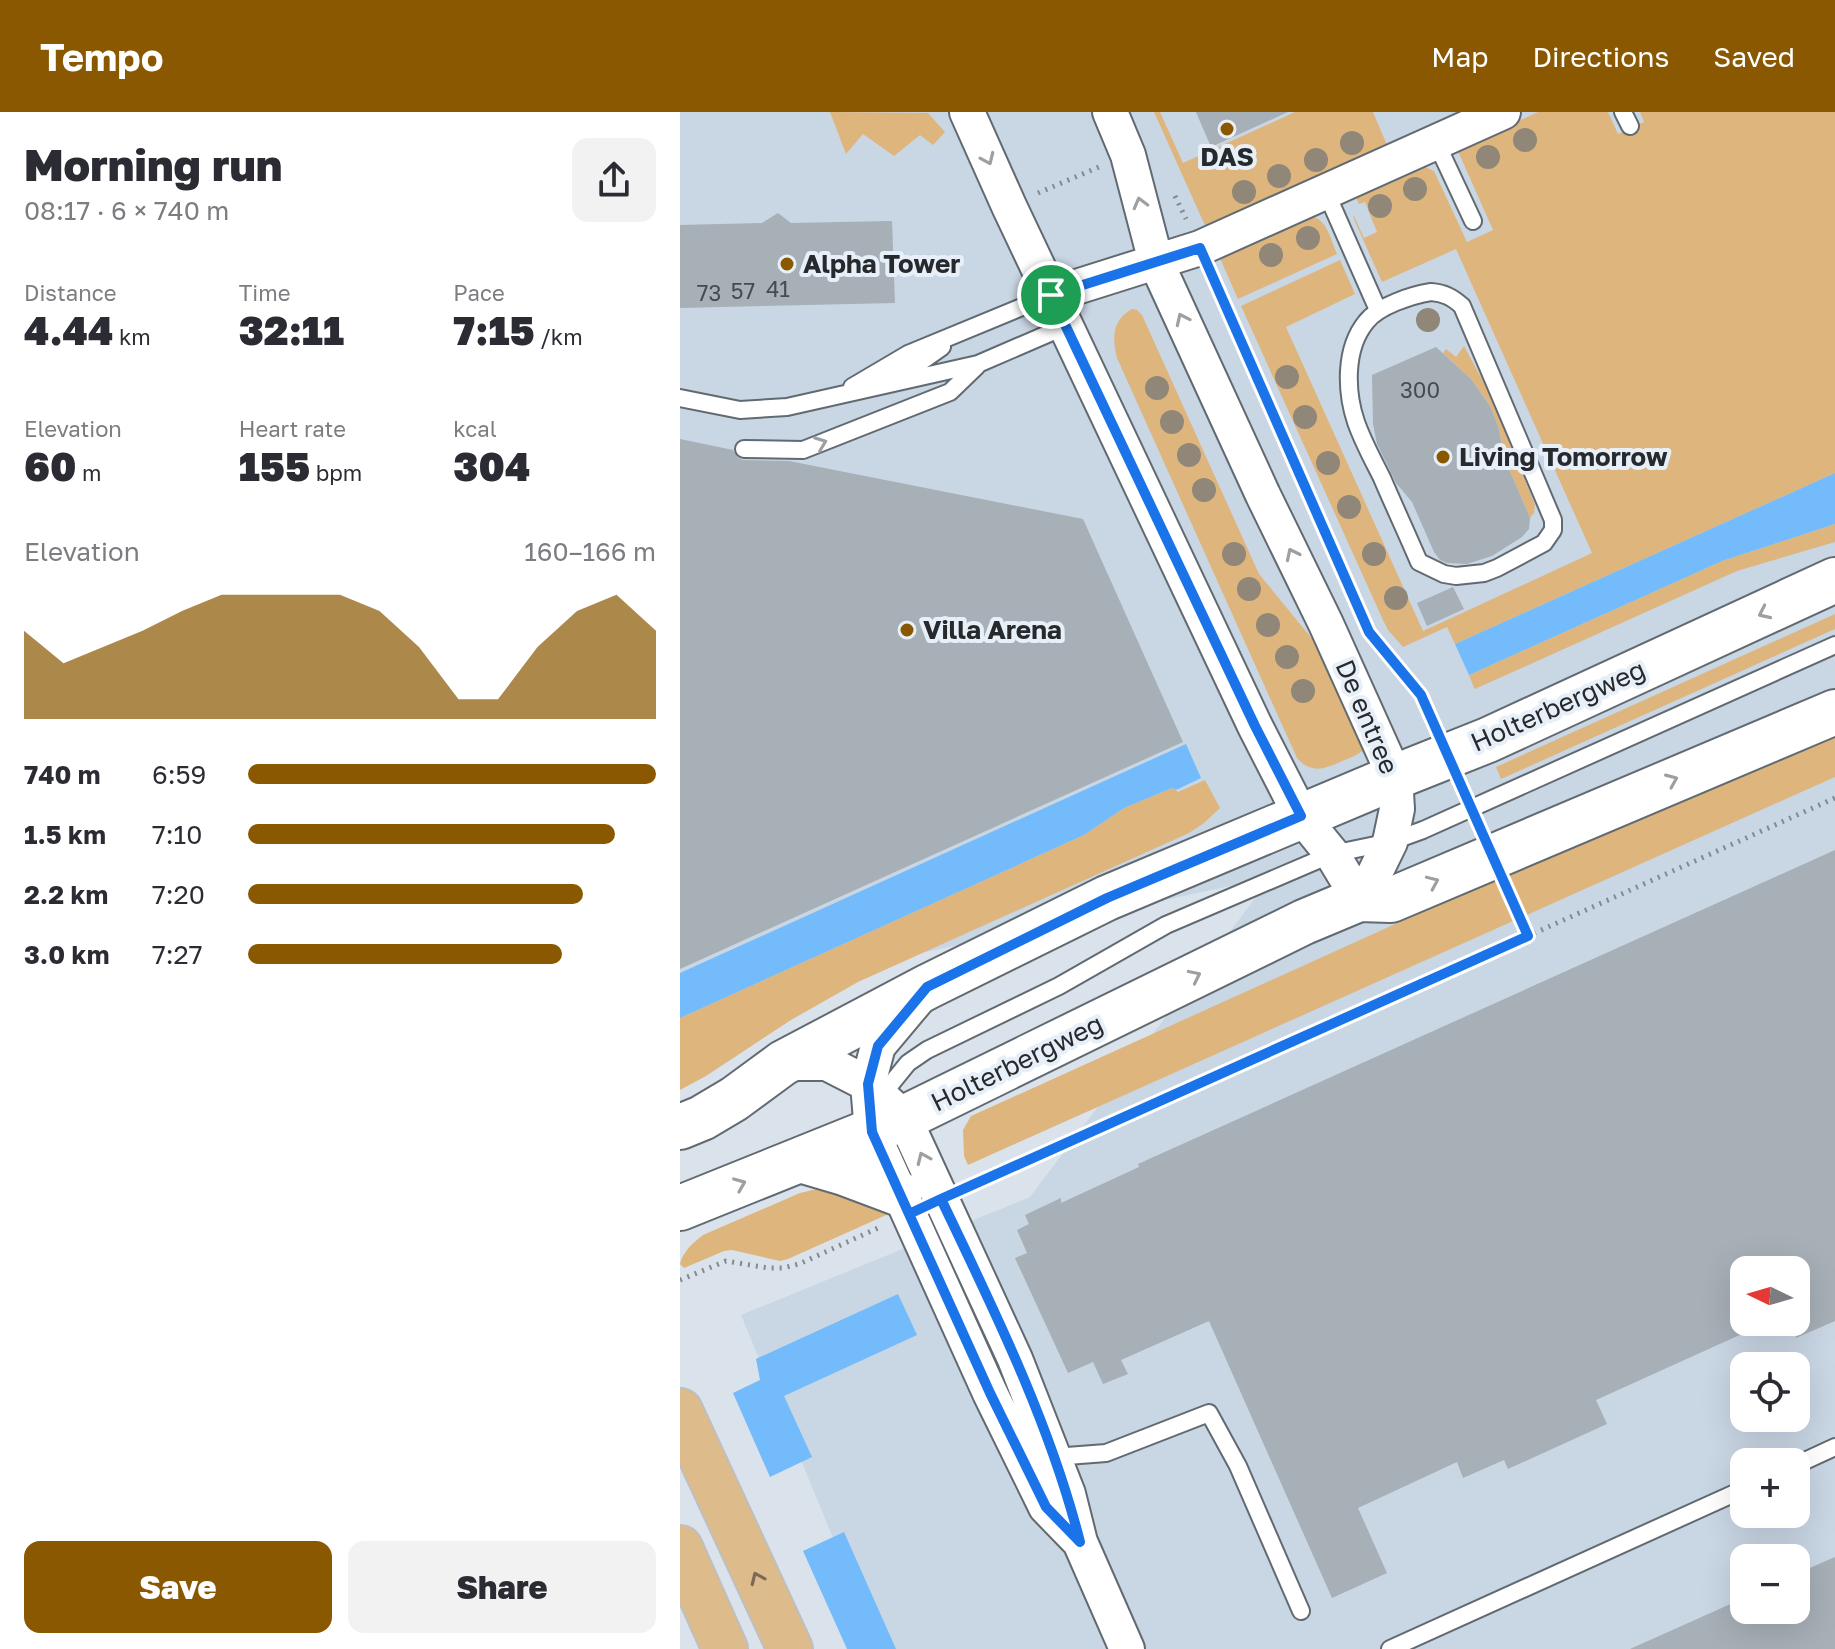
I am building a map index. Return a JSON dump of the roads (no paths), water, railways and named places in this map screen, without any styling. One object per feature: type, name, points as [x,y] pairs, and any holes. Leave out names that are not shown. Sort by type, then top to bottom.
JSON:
[{"type":"main road","name":"Holterbergweg","points":[[680,1127],[734,1099],[783,1063],[1107,898],[1488,740],[1835,580]]},
{"type":"main road","name":"Holterbergweg","points":[[680,1208],[800,1160],[889,1103],[1304,922],[1359,899],[1391,900],[1835,712]]},
{"type":"main road","points":[[800,1160],[844,1173],[917,1202]]},
{"type":"main road","points":[[680,1411],[790,1649]]},
{"type":"main road","points":[[680,1548],[725,1649]]},
{"type":"street","points":[[967,112],[1242,700],[1301,816],[1332,854],[1359,899]]},
{"type":"street","name":"De entree","points":[[1110,112],[1126,150],[1156,262],[1395,777],[1397,809],[1390,842],[1359,899]]},
{"type":"street","points":[[1051,295],[1200,248],[1503,112]]},
{"type":"street","points":[[927,987],[878,1046],[889,1103],[917,1202],[990,1393],[1046,1507],[1080,1542]]},
{"type":"street","points":[[783,1063],[827,1063],[889,1103]]},
{"type":"street","points":[[917,1202],[1015,1359],[1068,1494],[1080,1542],[1127,1649]]},
{"type":"lane","points":[[1093,112],[1102,132],[1126,150]]},
{"type":"lane","points":[[1436,142],[1473,221]]},
{"type":"lane","points":[[1326,192],[1378,310]]},
{"type":"lane","points":[[1431,292],[1442,293],[1462,306],[1551,511],[1553,530],[1544,543],[1497,568],[1470,576],[1444,574],[1419,562],[1356,422],[1351,401],[1348,380],[1353,349],[1365,322],[1378,310],[1431,292]]},
{"type":"lane","points":[[840,394],[915,366],[967,330],[1051,295]]},
{"type":"lane","points":[[680,398],[740,410],[787,407],[978,364],[1066,326]]},
{"type":"lane","points":[[744,449],[803,450],[950,392],[978,364]]},
{"type":"lane","name":"Holterbergweg","points":[[889,1103],[908,1063],[927,1050],[1059,986],[1166,925],[1332,854],[1390,842],[1423,830],[1835,645]]},
{"type":"lane","name":"Holterbergweg","points":[[889,1103],[908,1063]]},
{"type":"lane","points":[[1054,1457],[1106,1453],[1209,1413],[1238,1466],[1301,1611]]},
{"type":"lane","points":[[1810,1459],[1835,1447]]},
{"type":"lane","points":[[1390,1649],[1730,1495]]},
{"type":"water","points":[[1835,473],[1835,524],[1722,561],[1469,675],[1455,644]]},
{"type":"water","points":[[1186,744],[1201,778],[1124,808],[1084,835],[680,1018],[680,973]]},
{"type":"water","points":[[898,1294],[917,1335],[784,1396],[812,1457],[770,1477],[733,1393],[760,1380],[756,1359]]},
{"type":"water","points":[[844,1532],[896,1649],[847,1649],[803,1551]]},
{"type":"place","name":"DAS","points":[[1227,129]]},
{"type":"place","name":"Alpha Tower","points":[[787,264]]},
{"type":"place","name":"Living Tomorrow","points":[[1443,457]]},
{"type":"place","name":"Villa Arena","points":[[907,630]]}]
